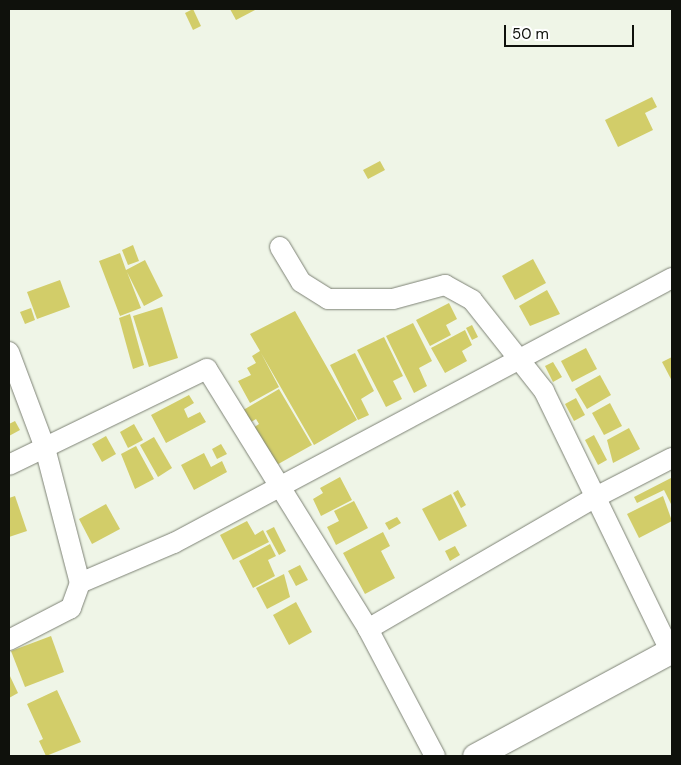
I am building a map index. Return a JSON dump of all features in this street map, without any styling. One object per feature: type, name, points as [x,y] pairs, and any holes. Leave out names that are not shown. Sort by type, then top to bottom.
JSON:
[{"type":"main road","points":[[475,756],[671,652]]},
{"type":"street","points":[[280,247],[301,282],[328,299],[393,298],[445,285],[472,300],[544,391],[671,652]]},
{"type":"street","points":[[80,583],[174,543],[280,483],[522,362],[672,278]]},
{"type":"street","points":[[9,352],[45,448],[80,583],[71,608],[9,640]]},
{"type":"street","points":[[9,464],[207,369],[280,483],[344,597],[368,629],[436,756]]},
{"type":"street","points":[[368,629],[596,496],[672,458]]},
{"type":"building","points":[[193,9],[201,26],[193,30],[185,13]]},
{"type":"building","points":[[230,9],[257,9],[236,20]]},
{"type":"building","points":[[652,97],[657,107],[645,113],[653,130],[618,147],[605,120]]},
{"type":"building","points":[[380,161],[385,170],[368,179],[363,170]]},
{"type":"building","points":[[133,245],[139,261],[128,265],[122,250]]},
{"type":"building","points":[[120,253],[126,270],[145,260],[163,296],[144,306],[127,272],[141,308],[120,316],[99,261]]},
{"type":"building","points":[[533,259],[546,283],[515,300],[502,276]]},
{"type":"building","points":[[60,280],[70,307],[37,319],[27,292]]},
{"type":"building","points":[[547,290],[560,314],[530,326],[519,306]]},
{"type":"building","points":[[449,303],[457,319],[446,325],[451,335],[430,346],[416,320]]},
{"type":"building","points":[[162,307],[178,358],[149,367],[133,316]]},
{"type":"building","points":[[31,308],[35,320],[25,324],[20,312]]},
{"type":"building","points":[[295,311],[357,420],[314,445],[261,353],[279,387],[250,403],[238,381],[251,375],[247,368],[256,363],[252,356],[260,351],[250,334]]},
{"type":"building","points":[[130,314],[144,365],[133,369],[119,318]]},
{"type":"building","points":[[413,323],[432,361],[419,368],[427,386],[414,393],[386,336]]},
{"type":"building","points":[[472,325],[478,337],[472,340],[466,328]]},
{"type":"building","points":[[465,330],[472,345],[462,351],[467,361],[445,373],[431,348]]},
{"type":"building","points":[[384,337],[403,376],[393,381],[402,399],[386,407],[357,350]]},
{"type":"building","points":[[586,348],[597,369],[572,382],[561,361]]},
{"type":"building","points":[[355,353],[374,391],[361,399],[369,415],[358,420],[330,365]]},
{"type":"building","points":[[672,357],[672,381],[662,362]]},
{"type":"building","points":[[553,362],[562,377],[553,382],[545,366]]},
{"type":"building","points":[[600,375],[611,395],[587,409],[575,389]]},
{"type":"building","points":[[279,389],[312,445],[273,467],[251,429],[259,424],[256,419],[248,424],[240,412]]},
{"type":"building","points":[[189,395],[194,403],[184,409],[188,418],[200,412],[206,422],[166,443],[151,415]]},
{"type":"building","points":[[576,398],[585,415],[574,421],[565,404]]},
{"type":"building","points":[[610,403],[622,426],[604,435],[592,413]]},
{"type":"building","points":[[15,421],[20,430],[9,436],[9,424]]},
{"type":"building","points":[[134,424],[143,440],[128,448],[120,432]]},
{"type":"building","points":[[629,428],[640,449],[613,463],[607,440]]},
{"type":"building","points":[[594,435],[607,460],[598,465],[585,440]]},
{"type":"building","points":[[106,436],[116,454],[102,462],[92,444]]},
{"type":"building","points":[[154,437],[172,468],[158,477],[140,445]]},
{"type":"building","points":[[221,444],[227,454],[217,459],[212,449]]},
{"type":"building","points":[[136,446],[154,479],[135,489],[121,454]]},
{"type":"building","points":[[204,453],[211,467],[222,461],[227,472],[194,490],[181,465]]},
{"type":"building","points":[[340,477],[352,500],[321,516],[313,499],[323,493],[320,488]]},
{"type":"building","points":[[671,478],[672,506],[664,490],[637,503],[634,497]]},
{"type":"building","points":[[458,490],[466,505],[461,508],[453,493]]},
{"type":"building","points":[[451,494],[467,526],[439,541],[422,509]]},
{"type":"building","points":[[15,496],[27,531],[9,537],[9,498]]},
{"type":"building","points":[[663,496],[672,521],[639,538],[627,514]]},
{"type":"building","points":[[354,501],[368,528],[336,545],[327,527],[339,521],[334,511]]},
{"type":"building","points":[[106,504],[120,529],[92,544],[79,519]]},
{"type":"building","points":[[397,517],[401,523],[389,530],[385,523]]},
{"type":"building","points":[[247,521],[255,535],[263,530],[269,542],[233,560],[220,535]]},
{"type":"building","points":[[274,527],[286,551],[279,555],[266,531]]},
{"type":"building","points":[[383,532],[390,546],[381,551],[395,578],[365,594],[343,553]]},
{"type":"building","points":[[270,544],[276,556],[268,560],[275,576],[253,588],[239,561]]},
{"type":"building","points":[[455,546],[460,555],[450,561],[445,551]]},
{"type":"building","points":[[300,565],[308,580],[296,586],[288,571]]},
{"type":"building","points":[[284,574],[290,597],[267,609],[256,588]]},
{"type":"building","points":[[296,602],[312,632],[289,645],[273,615]]},
{"type":"building","points":[[51,636],[64,672],[25,687],[11,651]]},
{"type":"building","points":[[9,674],[18,693],[9,698]]},
{"type":"building","points":[[57,690],[81,742],[46,756],[39,741],[43,739],[27,704]]}]
